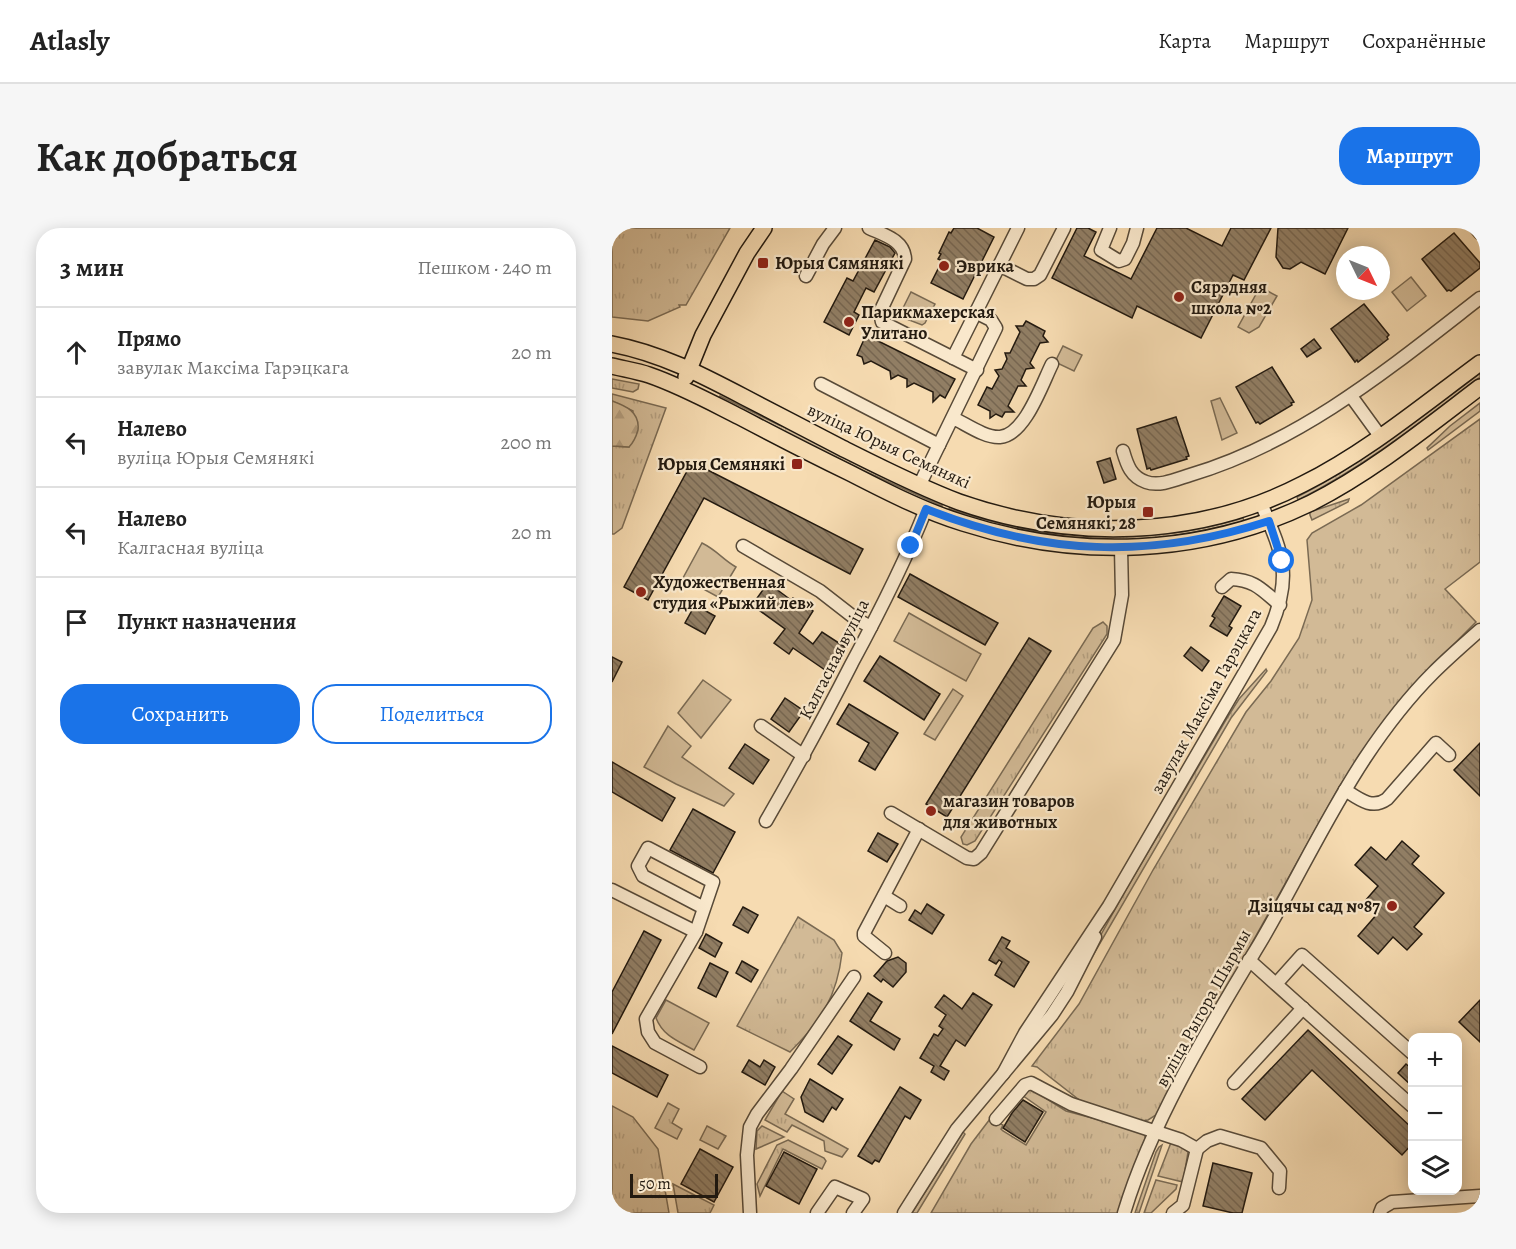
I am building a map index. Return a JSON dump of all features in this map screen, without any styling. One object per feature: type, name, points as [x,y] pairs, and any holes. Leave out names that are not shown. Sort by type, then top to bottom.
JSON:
[{"type":"main road","points":[[681,388],[703,335],[747,254],[764,228]]},
{"type":"main road","name":"вуліца Юрыя Семянякі","points":[[612,344],[651,353],[689,369],[919,486],[1008,516],[1090,528],[1149,528],[1183,524],[1261,503],[1324,473],[1380,436],[1480,363]]},
{"type":"main road","points":[[612,366],[647,374],[681,388],[850,474],[962,523],[1021,539],[1054,544],[1121,548],[1173,545],[1202,540],[1269,521],[1313,502],[1417,435],[1480,387]]},
{"type":"street","points":[[806,276],[823,244],[835,228]]},
{"type":"street","points":[[869,228],[896,241],[905,252],[905,259],[880,312],[882,322],[977,370]]},
{"type":"street","points":[[953,358],[1018,228]]},
{"type":"street","points":[[999,265],[1027,279],[1035,279],[1040,275],[1064,228]]},
{"type":"street","points":[[1110,228],[1101,250],[1119,261],[1125,259],[1133,243],[1136,228]]},
{"type":"street","points":[[1476,228],[1480,233]]},
{"type":"street","points":[[1123,451],[1127,465],[1137,477],[1152,484],[1168,482],[1251,454],[1352,396],[1480,298]]},
{"type":"street","points":[[919,486],[996,328],[991,320],[975,312]]},
{"type":"street","points":[[953,418],[990,436],[1001,437],[1014,432],[1023,423],[1052,364]]},
{"type":"street","points":[[821,384],[939,445]]},
{"type":"street","points":[[1352,396],[1380,436]]},
{"type":"street","name":"завулак Максіма Гарэцкага","points":[[904,1213],[957,1129],[1034,1040],[1058,1007],[1084,960],[1109,906],[1271,627],[1283,593],[1282,561],[1261,503]]},
{"type":"street","name":"Калгасная вуліца","points":[[766,821],[804,756],[871,627],[911,546],[926,509]]},
{"type":"street","points":[[743,546],[820,591],[855,619],[871,627]]},
{"type":"street","points":[[891,813],[967,858],[974,859],[981,853],[1114,640],[1122,595],[1121,548]]},
{"type":"street","points":[[1222,587],[1231,579],[1246,580],[1280,604]]},
{"type":"street","name":"вуліца Рыгора Шырмы","points":[[1124,1213],[1157,1131],[1207,1032],[1345,790],[1400,711],[1433,673],[1480,630]]},
{"type":"street","points":[[761,726],[804,756]]},
{"type":"street","points":[[1345,790],[1373,805],[1381,804],[1436,743],[1449,755]]},
{"type":"street","points":[[885,953],[864,936],[864,933],[919,829]]},
{"type":"street","points":[[700,1067],[655,1043],[648,1032],[646,1019],[696,933],[713,882],[648,848],[638,866],[643,876],[704,908]]},
{"type":"street","points":[[612,890],[696,933]]},
{"type":"street","points":[[884,896],[900,906]]},
{"type":"street","points":[[1276,984],[1302,955],[1408,1049]]},
{"type":"street","points":[[1249,960],[1408,1102]]},
{"type":"street","points":[[750,1213],[747,1155],[750,1127],[854,977]]},
{"type":"street","points":[[1234,1083],[1303,1008]]},
{"type":"street","points":[[996,1119],[1025,1085],[1031,1083],[1071,1104],[1157,1131],[1182,1140],[1197,1149]]},
{"type":"street","points":[[1173,1213],[1183,1205],[1197,1149],[1216,1132],[1261,1148],[1280,1171],[1279,1188]]},
{"type":"street","points":[[817,1213],[835,1187],[863,1199],[853,1213]]},
{"type":"street","points":[[1380,1213],[1382,1208],[1392,1202],[1480,1196]]},
{"type":"green space","points":[[612,228],[730,228],[686,305],[679,305],[680,307],[648,321],[612,317]]},
{"type":"green space","points":[[1411,277],[1426,296],[1407,311],[1392,292]]},
{"type":"green space","points":[[1260,287],[1277,296],[1259,327],[1249,333],[1238,327]]},
{"type":"green space","points":[[911,292],[935,304],[922,325],[899,316]]},
{"type":"green space","points":[[1063,346],[1082,355],[1074,371],[1055,362]]},
{"type":"green space","points":[[1480,373],[1480,377],[1392,443],[1346,473],[1298,500],[1297,497],[1345,470],[1391,439]]},
{"type":"green space","points":[[612,379],[639,384],[638,389],[633,392],[612,388]]},
{"type":"green space","points":[[612,394],[666,408],[622,528],[614,534],[612,534],[612,446],[629,447],[633,411],[612,401]]},
{"type":"green space","points":[[720,396],[791,429],[942,506],[862,470],[719,398]]},
{"type":"green space","points":[[1220,398],[1237,433],[1222,440],[1211,401]]},
{"type":"green space","points":[[612,401],[627,408],[637,419],[638,430],[629,447],[612,446]]},
{"type":"green space","points":[[1480,403],[1480,411],[1428,450],[1427,448],[1450,426]]},
{"type":"green space","points":[[1480,419],[1480,562],[1445,589],[1476,622],[1403,701],[1339,787],[1156,1115],[1142,1121],[1082,1102],[1037,1067],[1032,1066],[1079,1004],[1153,870],[1246,712],[1271,681],[1299,638],[1312,600],[1307,540],[1312,533],[1361,505]]},
{"type":"green space","points":[[1349,499],[1348,502],[1312,520],[1310,512]]},
{"type":"green space","points":[[950,507],[1023,527],[1096,536],[1169,534],[1243,518],[1244,521],[1199,532],[1116,540],[1031,531],[949,509]]},
{"type":"green space","points":[[702,543],[736,567],[718,597],[683,578]]},
{"type":"green space","points":[[909,613],[981,654],[966,681],[894,641]]},
{"type":"green space","points":[[1103,622],[1107,626],[1107,634],[975,841],[967,845],[963,844],[961,837],[1093,628]]},
{"type":"green space","points":[[1266,669],[1267,671],[1231,718],[1085,969],[1083,967],[1128,886],[1227,718],[1239,699]]},
{"type":"green space","points":[[703,680],[731,700],[701,738],[678,713]]},
{"type":"green space","points":[[953,689],[963,696],[935,740],[924,734]]},
{"type":"green space","points":[[668,726],[691,746],[682,757],[734,794],[724,806],[644,767]]},
{"type":"green space","points":[[798,917],[834,940],[842,953],[836,983],[826,1007],[819,1019],[790,1052],[737,1026]]},
{"type":"green space","points":[[666,1000],[709,1023],[694,1050],[672,1037],[659,1024],[656,1018]]},
{"type":"green space","points":[[1028,1087],[1066,1111],[1144,1133],[1146,1140],[1118,1213],[931,1213],[971,1144],[990,1119],[1003,1125],[1001,1129],[1003,1131],[1026,1145],[1046,1112],[1022,1095]]},
{"type":"green space","points":[[782,1091],[794,1099],[785,1114],[848,1149],[842,1157],[825,1151],[824,1141],[792,1125],[787,1132],[765,1120]]},
{"type":"green space","points":[[668,1103],[679,1109],[672,1123],[682,1129],[677,1139],[655,1128]]},
{"type":"green space","points":[[612,1106],[633,1117],[658,1149],[669,1213],[612,1213]]},
{"type":"green space","points":[[707,1126],[726,1136],[718,1149],[700,1140]]},
{"type":"green space","points":[[762,1126],[784,1137],[756,1149],[757,1131]]},
{"type":"green space","points":[[963,1132],[965,1134],[917,1213],[912,1213]]},
{"type":"green space","points":[[788,1140],[824,1158],[826,1161],[822,1169],[783,1149],[760,1196],[757,1184],[777,1145]]},
{"type":"green space","points":[[1172,1140],[1188,1152],[1183,1182],[1158,1176]]},
{"type":"green space","points":[[1162,1145],[1139,1213],[1135,1213],[1156,1152]]},
{"type":"green space","points":[[1156,1180],[1177,1185],[1176,1189],[1151,1213],[1144,1213]]},
{"type":"green space","points":[[673,1184],[714,1205],[710,1213],[678,1213]]},
{"type":"building","points":[[954,228],[977,228],[994,237],[963,299],[931,283],[942,261],[938,259],[941,254],[939,253],[949,232],[951,233]]},
{"type":"building","points":[[1077,228],[1088,228],[1096,232],[1084,256],[1131,279],[1157,228],[1186,228],[1222,246],[1231,228],[1271,228],[1244,280],[1233,275],[1201,338],[1137,306],[1132,318],[1052,278]]},
{"type":"building","points":[[1278,228],[1348,228],[1339,246],[1336,246],[1336,252],[1325,274],[1301,262],[1290,269],[1283,268],[1276,257]]},
{"type":"building","points":[[1454,233],[1480,263],[1480,268],[1451,291],[1447,291],[1422,259]]},
{"type":"building","points":[[875,240],[890,247],[895,253],[874,292],[866,288],[854,312],[859,315],[849,335],[824,322],[847,278],[853,281]]},
{"type":"building","points":[[1364,304],[1389,335],[1388,339],[1355,362],[1331,329]]},
{"type":"building","points":[[1026,321],[1045,331],[1043,336],[1048,342],[1040,343],[1030,363],[1034,368],[1026,369],[1021,380],[1026,386],[1018,386],[1008,406],[1014,412],[1005,412],[1002,417],[996,414],[990,418],[990,411],[978,405],[987,387],[992,389],[999,376],[995,370],[1002,369],[1007,359],[1005,353],[1010,353],[1020,332],[1016,326],[1023,326]]},
{"type":"building","points":[[866,335],[955,379],[945,398],[940,395],[933,402],[933,392],[914,383],[907,387],[907,379],[898,375],[891,379],[890,371],[871,361],[864,364],[862,357],[857,355]]},
{"type":"building","points":[[1314,339],[1321,348],[1307,357],[1301,349]]},
{"type":"building","points":[[1272,367],[1294,402],[1260,424],[1256,423],[1236,387]]},
{"type":"building","points":[[1176,417],[1189,456],[1186,457],[1187,459],[1151,470],[1147,469],[1137,429]]},
{"type":"building","points":[[1110,458],[1116,479],[1104,483],[1097,462]]},
{"type":"building","points":[[692,462],[863,549],[850,574],[704,498],[648,600],[624,587]]},
{"type":"building","points":[[910,574],[998,623],[985,645],[898,597]]},
{"type":"building","points":[[768,583],[791,600],[793,598],[813,611],[799,633],[813,644],[822,632],[845,647],[828,672],[793,648],[789,654],[774,643],[785,629],[752,605]]},
{"type":"building","points":[[1224,596],[1241,606],[1229,626],[1232,628],[1227,636],[1210,626],[1215,618],[1212,616]]},
{"type":"building","points":[[695,605],[715,616],[705,634],[685,623]]},
{"type":"building","points":[[1029,638],[1051,651],[947,817],[926,804]]},
{"type":"building","points":[[1191,647],[1209,661],[1202,671],[1184,656]]},
{"type":"building","points":[[880,656],[940,694],[924,720],[864,681]]},
{"type":"building","points":[[612,657],[622,662],[612,682]]},
{"type":"building","points":[[785,698],[804,711],[789,732],[771,719]]},
{"type":"building","points":[[849,704],[898,733],[875,770],[859,761],[869,743],[837,724]]},
{"type":"building","points":[[1480,743],[1480,796],[1454,770]]},
{"type":"building","points":[[745,744],[769,760],[753,784],[729,768]]},
{"type":"building","points":[[612,762],[675,798],[662,821],[612,792]]},
{"type":"building","points":[[693,809],[735,832],[713,873],[670,850]]},
{"type":"building","points":[[878,833],[898,844],[887,862],[868,851]]},
{"type":"building","points":[[1402,841],[1419,856],[1412,864],[1444,893],[1414,927],[1422,934],[1407,950],[1393,937],[1378,954],[1358,936],[1378,913],[1365,901],[1378,886],[1355,865],[1371,847],[1386,860]]},
{"type":"building","points":[[927,904],[944,915],[932,934],[909,920],[915,910],[921,914]]},
{"type":"building","points":[[743,907],[758,915],[748,933],[733,925]]},
{"type":"building","points":[[644,931],[661,940],[612,1034],[612,992]]},
{"type":"building","points":[[706,934],[722,943],[715,957],[699,948]]},
{"type":"building","points":[[1002,937],[1010,941],[1006,948],[1029,962],[1014,987],[995,975],[1002,962],[999,960],[996,964],[989,960]]},
{"type":"building","points":[[898,957],[906,963],[906,972],[893,987],[883,979],[881,982],[874,976],[887,961]]},
{"type":"building","points":[[742,961],[758,970],[751,982],[736,973]]},
{"type":"building","points":[[710,963],[728,972],[716,997],[698,988]]},
{"type":"building","points":[[868,993],[882,1002],[870,1021],[900,1039],[894,1050],[850,1021]]},
{"type":"building","points":[[973,993],[992,1005],[965,1046],[956,1040],[940,1066],[949,1071],[944,1080],[931,1072],[934,1066],[920,1058],[934,1034],[938,1036],[943,1029],[939,1026],[946,1015],[935,1007],[944,995],[962,1009]]},
{"type":"building","points":[[1480,1000],[1480,1042],[1459,1022]]},
{"type":"building","points":[[1308,1030],[1408,1124],[1408,1148],[1402,1155],[1312,1070],[1265,1120],[1242,1099]]},
{"type":"building","points":[[838,1036],[852,1045],[832,1074],[818,1064]]},
{"type":"building","points":[[612,1046],[668,1075],[657,1097],[612,1073]]},
{"type":"building","points":[[749,1060],[760,1067],[764,1060],[775,1067],[765,1085],[742,1072]]},
{"type":"building","points":[[1406,1064],[1408,1066],[1408,1082],[1398,1073]]},
{"type":"building","points":[[810,1079],[843,1099],[836,1110],[832,1107],[823,1122],[805,1112],[801,1097]]},
{"type":"building","points":[[900,1087],[921,1100],[910,1119],[905,1116],[879,1162],[875,1160],[872,1164],[858,1156]]},
{"type":"building","points":[[1023,1100],[1043,1112],[1025,1142],[1003,1128]]},
{"type":"building","points":[[700,1149],[733,1167],[714,1202],[681,1184]]},
{"type":"building","points":[[784,1152],[817,1169],[799,1204],[766,1186]]},
{"type":"building","points":[[1213,1163],[1252,1173],[1242,1213],[1203,1206]]},
{"type":"place","name":"Юрыя Сямянякі","points":[[763,263]]},
{"type":"place","name":"Эврика","points":[[944,266]]},
{"type":"place","name":"Сярэдняя школа №2","points":[[1179,297]]},
{"type":"place","name":"Парикмахерская Улитано","points":[[849,322]]},
{"type":"place","name":"Юрыя Семянякі","points":[[797,464]]},
{"type":"place","name":"Юрыя Семянякі, 28","points":[[1148,512]]},
{"type":"place","name":"Художественная студия «Рыжий лев»","points":[[641,592]]},
{"type":"place","name":"магазин товаров для животных","points":[[931,811]]},
{"type":"place","name":"Дзіцячы сад №87","points":[[1392,906]]},
{"type":"route","points":[[911,546],[926,509],[962,523],[1021,539],[1088,547],[1173,545],[1222,535],[1269,521],[1282,561]]}]
